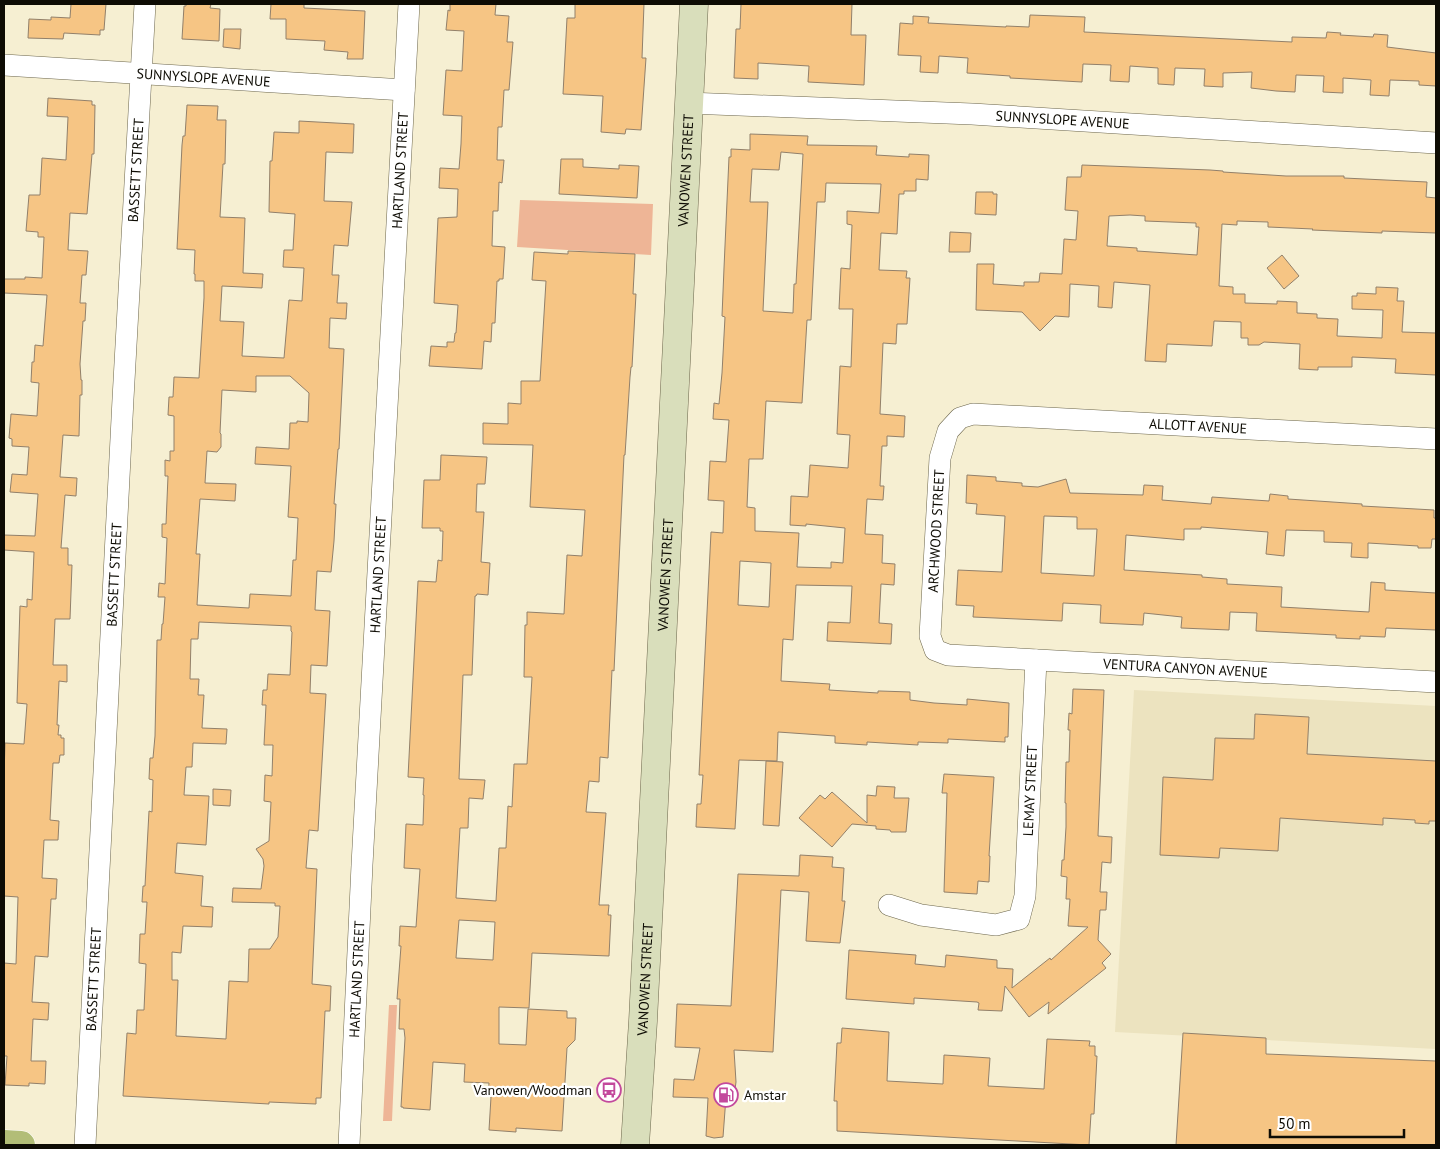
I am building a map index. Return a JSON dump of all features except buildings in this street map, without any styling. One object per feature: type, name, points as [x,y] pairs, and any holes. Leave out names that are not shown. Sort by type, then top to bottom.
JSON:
[{"type":"main road","name":"VANOWEN STREET","points":[[635,1145],[643,1021],[694,4]]},
{"type":"main road","points":[[4,1144],[21,1145]]},
{"type":"street","name":"BASSETT STREET","points":[[86,1145],[146,4]]},
{"type":"street","name":"HARTLAND STREET","points":[[349,1145],[409,4]]},
{"type":"street","name":"SUNNYSLOPE AVENUE","points":[[4,65],[404,90]]},
{"type":"street","name":"SUNNYSLOPE AVENUE","points":[[688,103],[972,114],[1436,143]]},
{"type":"street","name":"ALLOTT AVENUE","points":[[960,418],[973,414],[1436,439]]},
{"type":"street","name":"ARCHWOOD STREET","points":[[935,650],[930,636],[940,458],[948,432],[960,418]]},
{"type":"street","name":"VENTURA CANYON AVENUE","points":[[935,650],[948,655],[1436,682]]},
{"type":"street","name":"LEMAY STREET","points":[[889,905],[921,916],[996,925],[1019,919],[1025,896],[1036,660]]},
{"type":"shaded area","points":[[520,200],[653,204],[651,255],[517,247]]},
{"type":"shaded area","points":[[1134,690],[1436,706],[1436,1049],[1115,1032]]},
{"type":"shaded area","points":[[389,1005],[397,1005],[392,1121],[383,1121]]},
{"type":"place","name":"Vanowen/Woodman","points":[[609,1090]]},
{"type":"place","name":"Amstar","points":[[726,1095]]}]
